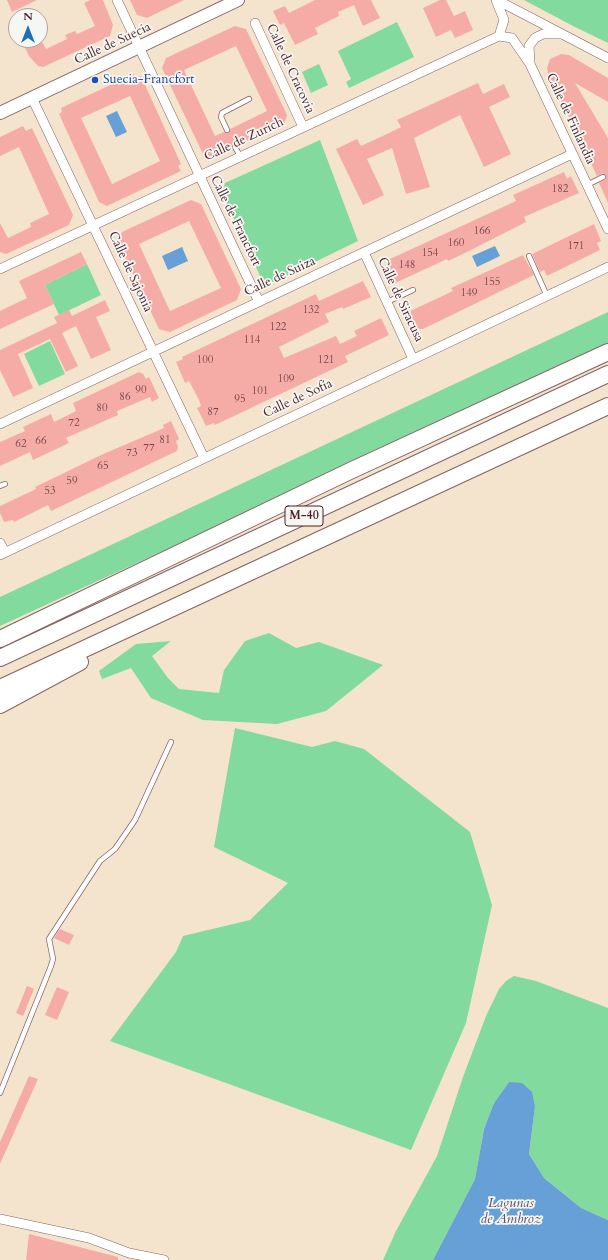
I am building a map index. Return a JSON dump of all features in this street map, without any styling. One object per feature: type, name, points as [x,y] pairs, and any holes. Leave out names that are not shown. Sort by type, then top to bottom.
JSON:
[{"type":"highway","points":[[0,639],[404,446],[608,352]]},
{"type":"highway","name":"M-40","points":[[0,658],[608,374]]},
{"type":"highway","name":"M-40","points":[[0,688],[186,604],[608,406]]},
{"type":"highway","points":[[242,546],[404,446]]},
{"type":"highway","points":[[0,705],[186,604]]},
{"type":"street","name":"Calle de Francfort","points":[[117,0],[259,302]]},
{"type":"street","name":"Calle de Suecia","points":[[0,113],[238,0]]},
{"type":"street","points":[[497,0],[608,58]]},
{"type":"street","points":[[497,0],[504,20],[499,36]]},
{"type":"street","name":"Calle de Cracovia","points":[[255,23],[303,127]]},
{"type":"street","name":"Calle de Finlandia","points":[[530,64],[529,46],[535,38],[543,34],[562,34]]},
{"type":"street","name":"Calle de Finlandia","points":[[499,36],[512,38],[530,64],[608,229]]},
{"type":"street","name":"Calle de Zurich","points":[[0,269],[499,36]]},
{"type":"street","name":"Calle de Sajonia","points":[[32,98],[204,458]]},
{"type":"street","name":"Calle de Suiza","points":[[0,424],[572,154]]},
{"type":"street","name":"Calle de Siracusa","points":[[364,252],[413,359]]},
{"type":"street","name":"Calle de Sofía","points":[[2,554],[608,267]]},
{"type":"street","points":[[0,542],[2,554]]},
{"type":"street","points":[[0,1219],[90,1238],[129,1253],[164,1260]]},
{"type":"lane","points":[[227,130],[220,117],[222,113],[249,99]]},
{"type":"lane","points":[[235,147],[240,156]]},
{"type":"lane","points":[[587,185],[603,177]]},
{"type":"lane","points":[[529,256],[547,296]]},
{"type":"lane","points":[[387,302],[413,290]]},
{"type":"lane","points":[[0,1093],[52,966],[53,959],[49,939],[100,861],[115,849],[135,820],[171,742]]},
{"type":"green space","points":[[524,0],[608,0],[608,43],[573,26]]},
{"type":"green space","points":[[397,22],[414,57],[349,88],[346,82],[351,79],[338,51]]},
{"type":"green space","points":[[319,64],[328,85],[311,93],[302,72]]},
{"type":"green space","points":[[320,140],[358,241],[274,282],[266,281],[261,278],[222,193],[225,183]]},
{"type":"green space","points":[[87,264],[101,295],[59,315],[45,285]]},
{"type":"green space","points":[[608,312],[608,343],[380,451],[0,626],[0,597]]},
{"type":"green space","points":[[50,341],[65,374],[39,386],[24,354]]},
{"type":"green space","points":[[269,633],[296,648],[319,642],[383,665],[326,711],[277,724],[203,720],[151,698],[131,668],[102,679],[99,671],[136,644],[171,641],[152,656],[168,678],[179,689],[219,693],[224,670],[245,641]]},
{"type":"green space","points":[[235,728],[312,747],[335,741],[364,749],[470,832],[492,905],[466,1023],[411,1150],[110,1041],[176,952],[183,936],[250,920],[288,883],[214,847]]},
{"type":"green space","points":[[514,976],[536,981],[608,1008],[608,1220],[581,1208],[544,1178],[529,1154],[535,1107],[509,1082],[494,1103],[484,1129],[475,1179],[433,1260],[383,1260],[396,1231],[437,1156],[463,1077],[486,1016],[499,989],[506,981]]},
{"type":"water","points":[[117,111],[127,132],[116,137],[106,116]]},
{"type":"water","points":[[495,246],[500,256],[477,267],[472,256]]},
{"type":"water","points":[[182,247],[188,261],[168,270],[162,256]]},
{"type":"water","name":"Lagunas de Ambroz","points":[[509,1082],[522,1083],[532,1092],[535,1107],[529,1154],[544,1178],[581,1208],[608,1220],[608,1260],[433,1260],[475,1179],[484,1129],[494,1103]]},
{"type":"building","points":[[7,0],[37,0],[20,8],[10,8]]},
{"type":"building","points":[[90,0],[103,0],[113,25],[110,36],[43,67],[38,66],[29,56],[25,48],[46,49],[67,39],[65,35],[75,31],[77,34],[95,26],[84,3]]},
{"type":"building","points":[[130,0],[184,0],[147,18],[137,15]]},
{"type":"building","points":[[315,0],[371,0],[380,18],[363,26],[354,5],[338,12],[339,16],[315,28],[318,34],[295,45],[284,23],[280,25],[273,11],[285,6],[289,13]]},
{"type":"building","points":[[440,0],[446,0],[454,16],[465,11],[473,30],[455,38],[451,30],[436,37],[423,8]]},
{"type":"building","points":[[235,26],[246,29],[287,115],[284,124],[238,145],[234,144],[232,148],[213,157],[203,154],[162,68],[166,58]],"holes":[[[236,46],[267,111],[230,129],[229,133],[224,132],[215,136],[184,70]]]},
{"type":"building","points":[[561,54],[569,55],[608,78],[608,102],[575,83],[608,138],[608,203],[599,183],[606,179],[606,176],[603,173],[597,176],[548,73],[547,68],[550,59]]},
{"type":"building","points":[[134,74],[136,78],[141,76],[181,164],[178,166],[181,171],[107,206],[99,202],[59,114],[62,112],[61,108]],"holes":[[[130,96],[160,161],[112,184],[81,118]]]},
{"type":"building","points":[[478,83],[483,94],[504,84],[510,97],[489,107],[511,154],[484,167],[460,115],[414,138],[430,187],[406,194],[392,148],[367,159],[384,195],[363,205],[336,149],[357,139],[361,146],[387,134],[401,127],[397,120]]},
{"type":"building","points":[[23,126],[26,131],[32,128],[73,215],[69,225],[6,254],[0,252],[0,223],[8,238],[31,227],[30,223],[49,214],[19,147],[0,156],[0,137]]},
{"type":"building","points":[[564,172],[567,179],[571,176],[579,193],[524,217],[526,222],[465,253],[448,261],[447,259],[393,284],[384,266],[391,261],[390,259],[516,201],[513,195]]},
{"type":"building","points":[[191,200],[201,204],[241,289],[237,300],[170,332],[159,329],[118,243],[122,232]],"holes":[[[189,221],[221,288],[170,311],[139,244]]]},
{"type":"building","points":[[594,224],[601,241],[597,243],[600,250],[547,276],[544,270],[540,272],[532,254]]},
{"type":"building","points":[[81,252],[87,264],[45,285],[54,304],[0,329],[0,311],[27,298],[19,281]]},
{"type":"building","points":[[523,255],[534,275],[423,329],[414,329],[406,313],[453,291],[451,288]]},
{"type":"building","points":[[363,281],[371,297],[343,309],[342,307],[325,314],[329,322],[279,347],[284,358],[336,336],[340,344],[357,336],[354,331],[381,318],[389,335],[345,356],[348,362],[215,425],[214,423],[206,426],[197,408],[201,406],[199,400],[189,381],[185,383],[176,362],[183,359],[182,357],[316,294],[319,301]]},
{"type":"building","points":[[105,300],[110,311],[96,317],[111,350],[91,359],[76,326],[62,333],[78,366],[66,372],[50,339],[18,354],[33,388],[13,397],[0,370],[0,350],[57,323],[54,317],[69,310],[72,316]]},
{"type":"building","points":[[139,372],[143,374],[146,379],[149,377],[159,398],[152,402],[150,397],[117,411],[118,415],[66,438],[69,443],[33,460],[30,452],[0,466],[0,442],[25,431],[23,427],[51,414],[54,422],[76,411],[73,403]]},
{"type":"building","points":[[171,421],[179,439],[176,441],[178,447],[177,451],[51,511],[48,505],[14,522],[13,520],[4,522],[0,513],[0,506],[101,455],[164,428],[163,425]]},
{"type":"building","points":[[60,929],[74,935],[69,945],[54,938]]},
{"type":"building","points":[[27,986],[34,989],[23,1016],[16,1013]]},
{"type":"building","points":[[57,987],[69,992],[57,1020],[45,1015]]},
{"type":"building","points":[[29,1076],[38,1079],[0,1164],[0,1142]]},
{"type":"building","points":[[29,1234],[118,1257],[118,1260],[26,1260]]},
{"type":"place","name":"Suecia-Francfort","points":[[95,80]]}]
